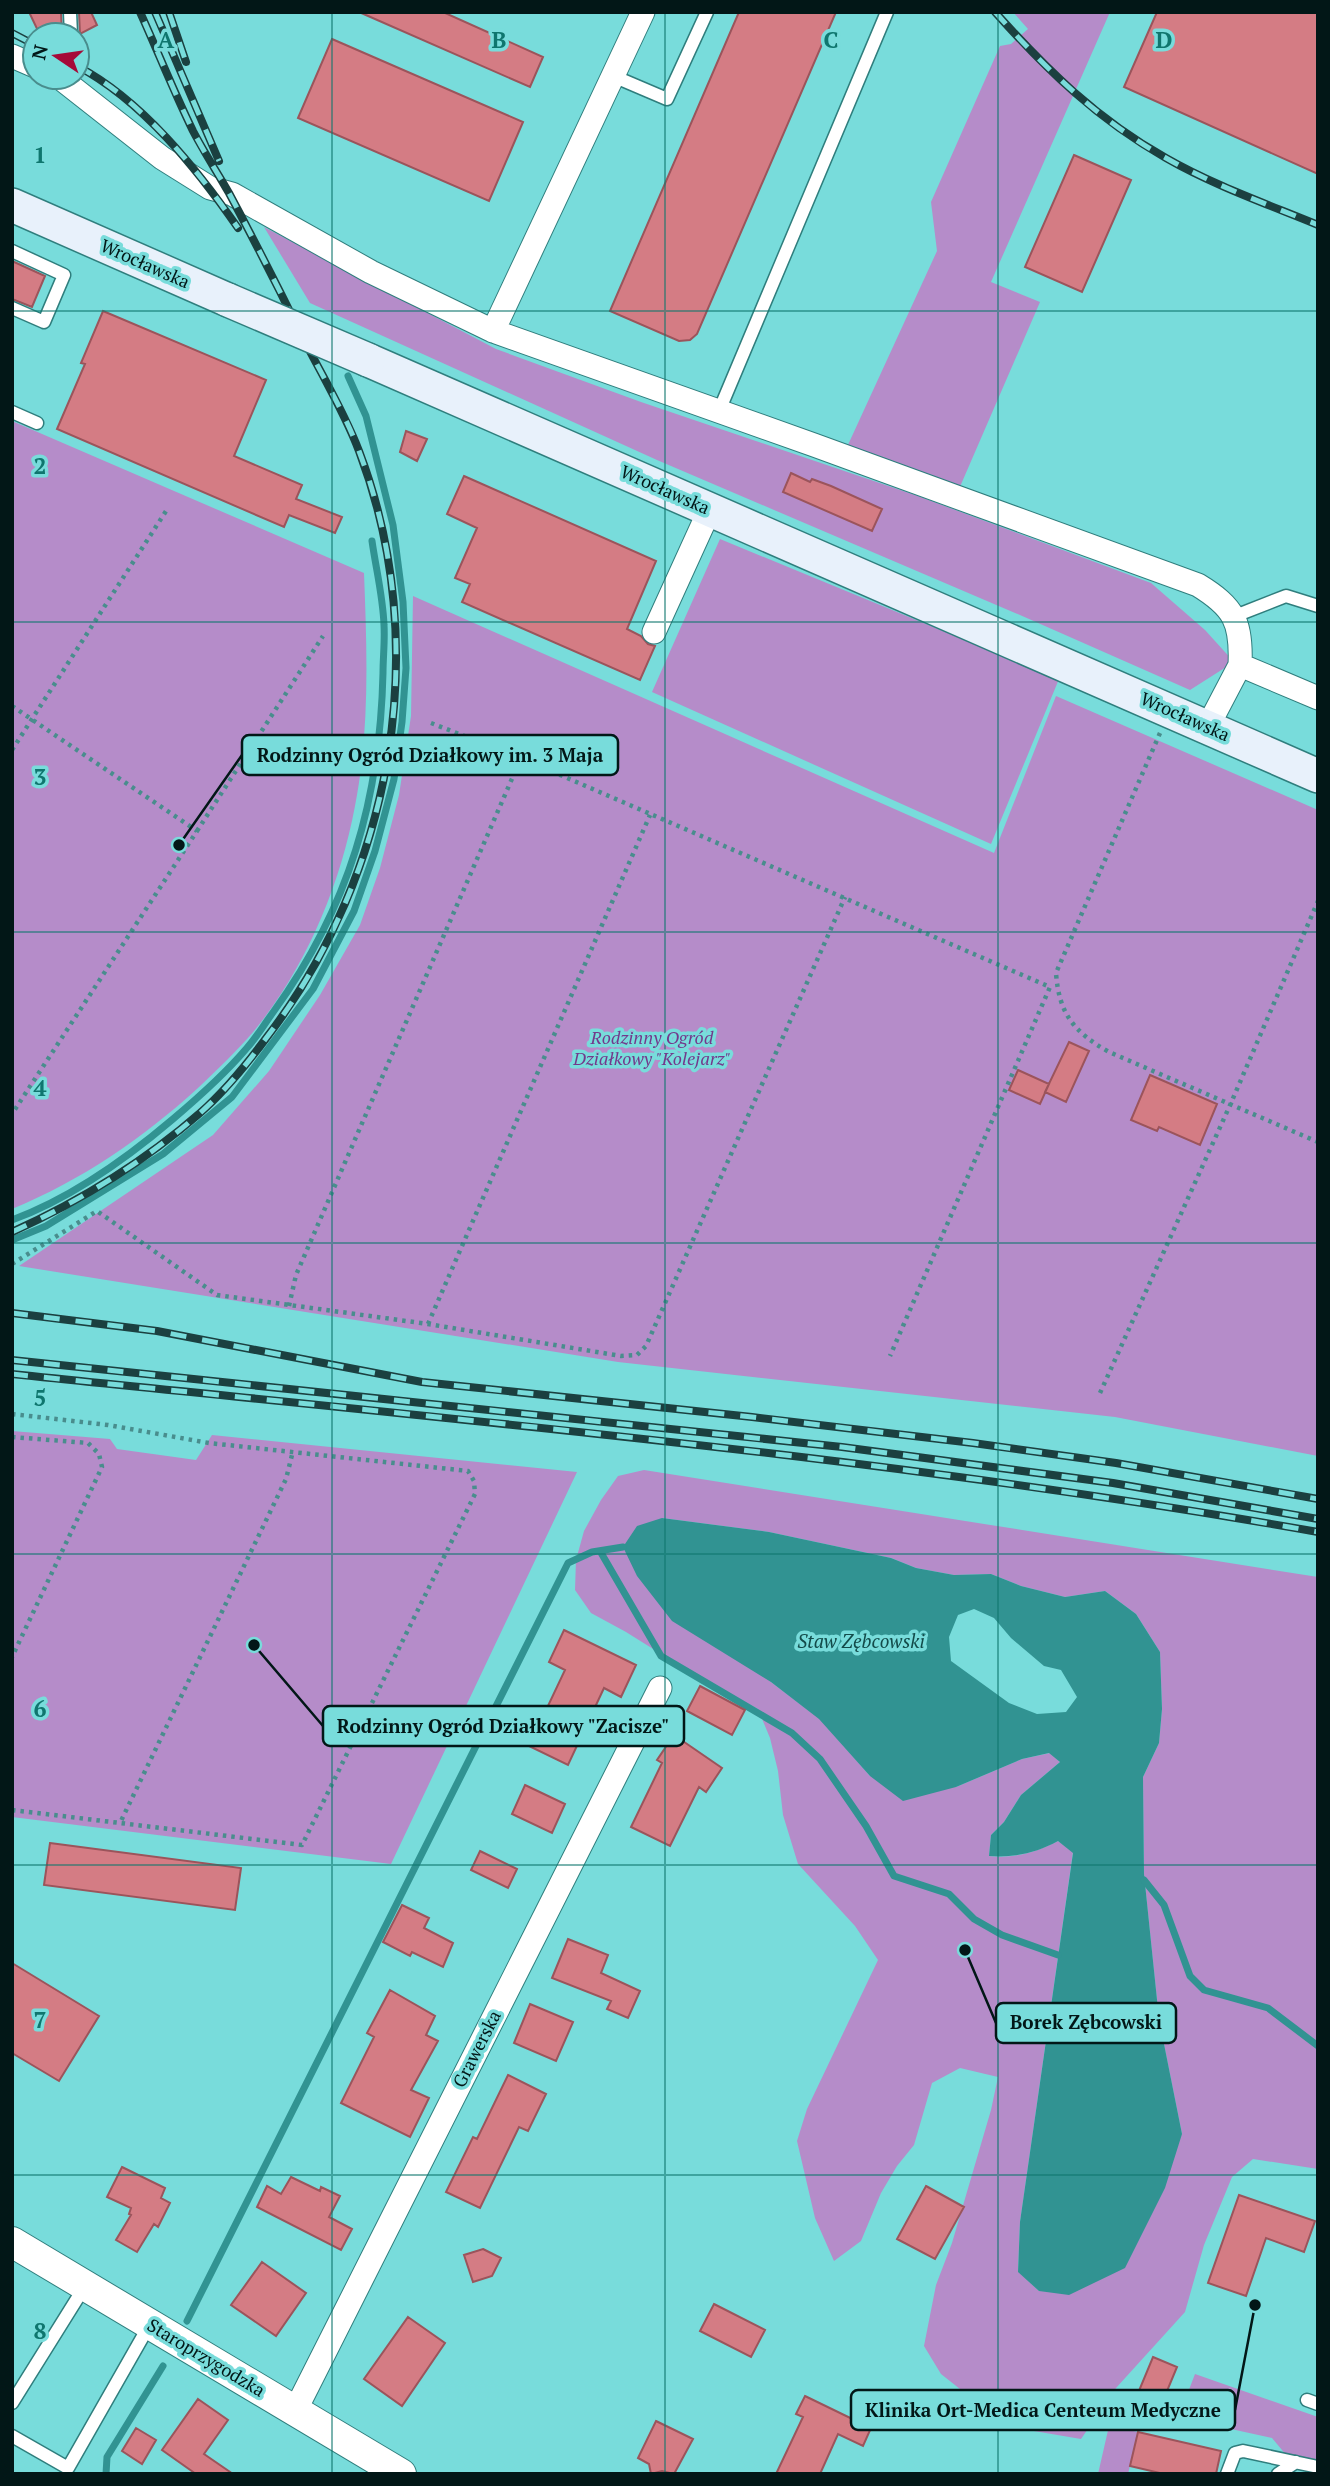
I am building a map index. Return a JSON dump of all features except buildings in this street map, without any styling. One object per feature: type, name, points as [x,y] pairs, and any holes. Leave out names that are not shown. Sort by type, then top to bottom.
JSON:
[{"type":"main road","name":"Wrocławska","points":[[12,205],[1318,776]]},
{"type":"street","points":[[493,331],[643,12]]},
{"type":"street","points":[[78,91],[162,158],[210,188],[232,194],[371,272],[493,331],[1198,585],[1218,597],[1235,616],[1241,648],[1240,665],[1207,728]]},
{"type":"street","points":[[654,632],[710,509]]},
{"type":"street","points":[[1240,665],[1318,698]]},
{"type":"street","name":"Grawerska","points":[[295,2411],[660,1688]]},
{"type":"street","name":"Staroprzygodzka","points":[[12,2242],[401,2474]]},
{"type":"lane","points":[[613,76],[667,99],[707,12]]},
{"type":"lane","points":[[719,411],[887,12]]},
{"type":"lane","points":[[12,251],[64,275],[44,322],[12,309]]},
{"type":"lane","points":[[12,412],[37,423]]},
{"type":"lane","points":[[1235,616],[1286,596],[1318,606]]},
{"type":"lane","points":[[12,2403],[85,2285]]},
{"type":"lane","points":[[12,2436],[68,2468],[150,2324]]},
{"type":"lane","points":[[1227,2474],[1235,2453],[1243,2451],[1318,2467]]},
{"type":"lane","points":[[1278,2474],[1296,2462]]},
{"type":"path","points":[[12,750],[168,508]]},
{"type":"path","points":[[12,1114],[323,636]]},
{"type":"path","points":[[12,706],[197,831]]},
{"type":"path","points":[[431,723],[521,758],[1050,987]]},
{"type":"path","points":[[890,1356],[1156,741]]},
{"type":"path","points":[[289,1306],[296,1275],[521,758]]},
{"type":"path","points":[[428,1324],[650,814]]},
{"type":"path","points":[[12,1264],[97,1211],[218,1295],[428,1324],[621,1356],[637,1355],[646,1346],[845,897]]},
{"type":"path","points":[[1100,1394],[1231,1103],[1318,901]]},
{"type":"path","points":[[1056,973],[1058,995],[1069,1021],[1087,1040],[1318,1142]]},
{"type":"path","points":[[12,1414],[108,1425],[209,1443],[468,1471],[474,1481],[475,1494],[302,1845],[12,1810]]},
{"type":"path","points":[[12,1437],[88,1443],[99,1454],[102,1467],[12,1657]]},
{"type":"path","points":[[120,1823],[286,1479],[293,1451]]},
{"type":"green space","points":[[1013,12],[1110,12],[991,282],[1040,302],[959,489],[847,447],[937,251],[931,202],[1000,46],[1011,44],[1028,29]]},
{"type":"green space","points":[[264,227],[496,349],[641,402],[918,496],[1151,583],[1205,630],[1234,662],[1190,690],[657,460],[310,303]]},
{"type":"green space","points":[[12,421],[364,573],[366,661],[363,748],[348,836],[318,925],[290,980],[254,1031],[177,1107],[110,1157],[63,1185],[12,1209]]},
{"type":"green space","points":[[720,539],[1059,679],[991,844],[652,692]]},
{"type":"green space","name":"Rodzinny Ogród Działkowy \"Kolejarz\"","points":[[413,596],[994,853],[1056,696],[1318,810],[1318,1456],[1115,1417],[618,1362],[19,1266],[213,1135],[269,1071],[320,995],[360,925],[380,868],[399,795],[411,716]]},
{"type":"green space","points":[[12,1431],[110,1439],[117,1449],[196,1460],[212,1435],[577,1472],[391,1864],[12,1817]]},
{"type":"green space","points":[[644,1470],[1318,1577],[1318,2169],[1253,2159],[1232,2177],[1204,2245],[1185,2312],[1116,2388],[1081,2439],[1028,2430],[979,2404],[941,2374],[924,2346],[936,2285],[952,2243],[998,2077],[960,2068],[932,2083],[914,2145],[897,2166],[881,2193],[861,2241],[834,2261],[815,2218],[797,2141],[807,2109],[878,1960],[855,1926],[798,1864],[783,1815],[778,1771],[770,1738],[758,1709],[698,1677],[591,1613],[575,1590],[576,1560],[584,1531],[618,1476]],"holes":[[[662,1518],[769,1532],[891,1558],[916,1568],[954,1575],[991,1574],[1021,1586],[1065,1597],[1105,1591],[1136,1614],[1160,1652],[1162,1709],[1159,1743],[1143,1777],[1144,1874],[1159,2019],[1182,2134],[1039,2291],[1018,2271],[1020,2222],[1073,1852],[1058,1841],[1025,1854],[989,1856],[991,1835],[1004,1822],[1021,1795],[1060,1762],[1050,1753],[1022,1759],[956,1787],[870,1776],[820,1719],[771,1682]]]},
{"type":"green space","points":[[1195,2374],[1318,2417],[1318,2462],[1287,2456],[1272,2438],[1190,2420],[1182,2408]]},
{"type":"green space","points":[[1109,2426],[1138,2432],[1128,2474],[1098,2474]]},
{"type":"water","name":"Staw Zębcowski","points":[[662,1518],[769,1532],[891,1558],[916,1568],[954,1575],[991,1574],[1021,1586],[1065,1597],[1105,1591],[1136,1614],[1160,1652],[1162,1709],[1159,1743],[1143,1777],[1144,1874],[1159,2019],[1182,2134],[1165,2188],[1125,2268],[1069,2295],[1039,2291],[1018,2272],[1020,2222],[1073,1853],[1058,1841],[1024,1854],[989,1856],[991,1835],[1004,1822],[1021,1795],[1060,1762],[1049,1753],[1022,1759],[956,1787],[903,1801],[870,1776],[819,1719],[771,1682],[672,1621],[637,1576],[623,1547],[637,1526]],"holes":[[[974,1609],[994,1618],[1011,1638],[1044,1666],[1061,1670],[1077,1697],[1066,1712],[1037,1714],[1009,1703],[951,1661],[949,1637],[958,1615]]]},
{"type":"waterway","points":[[12,1240],[46,1226],[163,1154],[232,1097],[313,989],[354,911],[375,851],[394,779],[406,668],[403,602],[393,525],[366,416],[348,376]]},
{"type":"waterway","points":[[12,1220],[56,1201],[117,1163],[211,1086],[257,1035],[300,972],[322,932],[356,851],[367,808],[381,720],[384,631],[372,541]]},
{"type":"waterway","points":[[187,2321],[568,1563],[592,1552],[623,1547]]},
{"type":"waterway","points":[[600,1551],[661,1656],[792,1733],[820,1759],[866,1826],[894,1876],[949,1894],[974,1919],[1002,1935],[1058,1955]]},
{"type":"waterway","points":[[1144,1880],[1164,1905],[1190,1976],[1204,1990],[1268,2008],[1318,2046]]},
{"type":"waterway","points":[[106,2474],[107,2457],[163,2366]]},
{"type":"railway","points":[[12,1232],[87,1194],[157,1148],[209,1105],[252,1057],[310,973],[345,904],[371,831],[388,756],[396,679],[394,602],[381,525],[359,451],[339,406],[248,228],[193,131],[140,12]]},
{"type":"railway","points":[[155,12],[219,161]]},
{"type":"railway","points":[[169,12],[186,62]]},
{"type":"railway","points":[[995,12],[1074,92],[1141,143],[1202,177],[1318,225]]},
{"type":"railway","points":[[12,33],[21,38]]},
{"type":"railway","points":[[91,74],[124,97],[146,117],[186,160],[238,228]]},
{"type":"railway","points":[[12,1313],[157,1331],[422,1382],[973,1443],[1116,1463],[1318,1499]]},
{"type":"railway","points":[[12,1360],[842,1447],[1113,1483],[1318,1519]]},
{"type":"railway","points":[[12,1374],[830,1460],[1156,1505],[1318,1532]]},
{"type":"place","name":"Rodzinny Ogród Działkowy im. 3 Maja","points":[[179,845]]},
{"type":"place","name":"Rodzinny Ogród Działkowy \"Zacisze\"","points":[[254,1645]]},
{"type":"place","name":"Borek Zębcowski","points":[[965,1950]]},
{"type":"place","name":"Klinika Ort-Medica Centeum Medyczne","points":[[1255,2305]]}]
